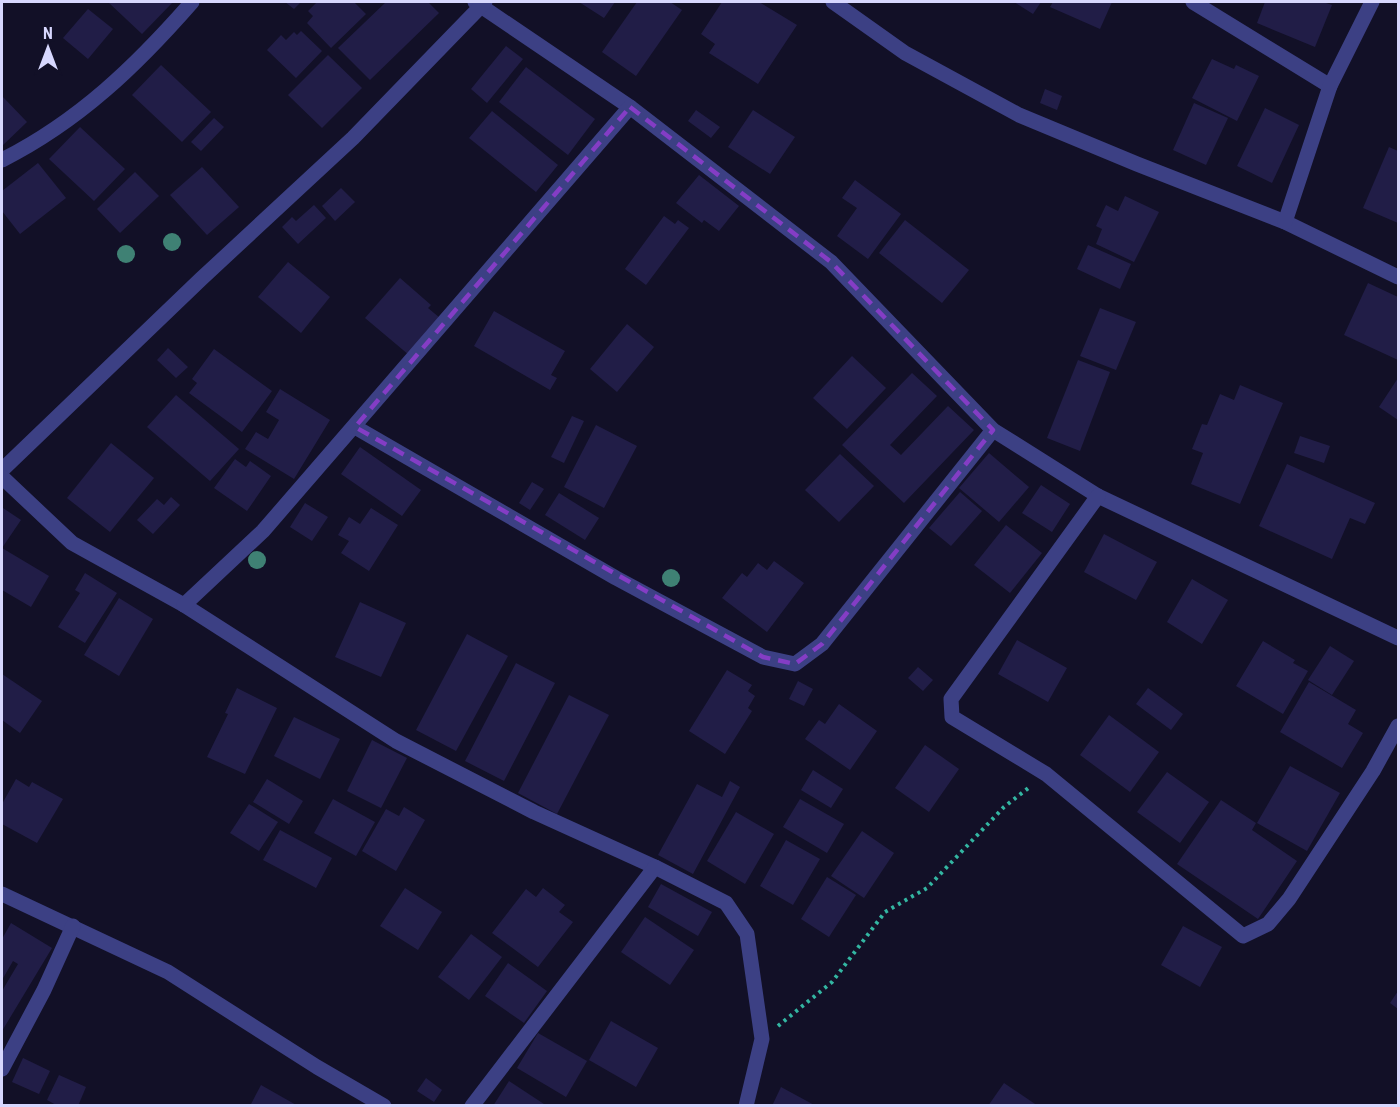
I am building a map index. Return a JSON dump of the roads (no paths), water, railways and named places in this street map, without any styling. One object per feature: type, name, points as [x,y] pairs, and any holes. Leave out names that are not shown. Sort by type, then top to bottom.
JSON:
[{"type":"street","points":[[2,160],[36,143],[101,95],[153,46],[192,2]]},
{"type":"street","points":[[833,2],[905,52],[1019,115],[1285,222],[1398,277]]},
{"type":"street","points":[[1193,2],[1330,86]]},
{"type":"street","points":[[1285,222],[1330,86],[1372,2]]},
{"type":"street","points":[[2,470],[192,287],[353,138],[480,3],[630,107],[831,262],[993,430],[1098,496],[1398,638]]},
{"type":"street","points":[[184,605],[263,531],[630,107]]},
{"type":"street","points":[[355,427],[616,578],[753,652],[763,657],[795,664],[822,644],[993,430]]},
{"type":"street","points":[[2,477],[72,543],[184,605],[396,741],[534,812],[655,867],[726,903],[747,934],[762,1039],[746,1106]]},
{"type":"street","points":[[1098,496],[951,699],[952,717],[1046,774],[1243,936],[1268,924],[1289,899],[1373,771],[1398,726]]},
{"type":"street","points":[[472,1106],[655,867]]},
{"type":"street","points":[[2,894],[168,972],[317,1067],[384,1106]]},
{"type":"street","points":[[2,1069],[44,990],[73,926]]}]
